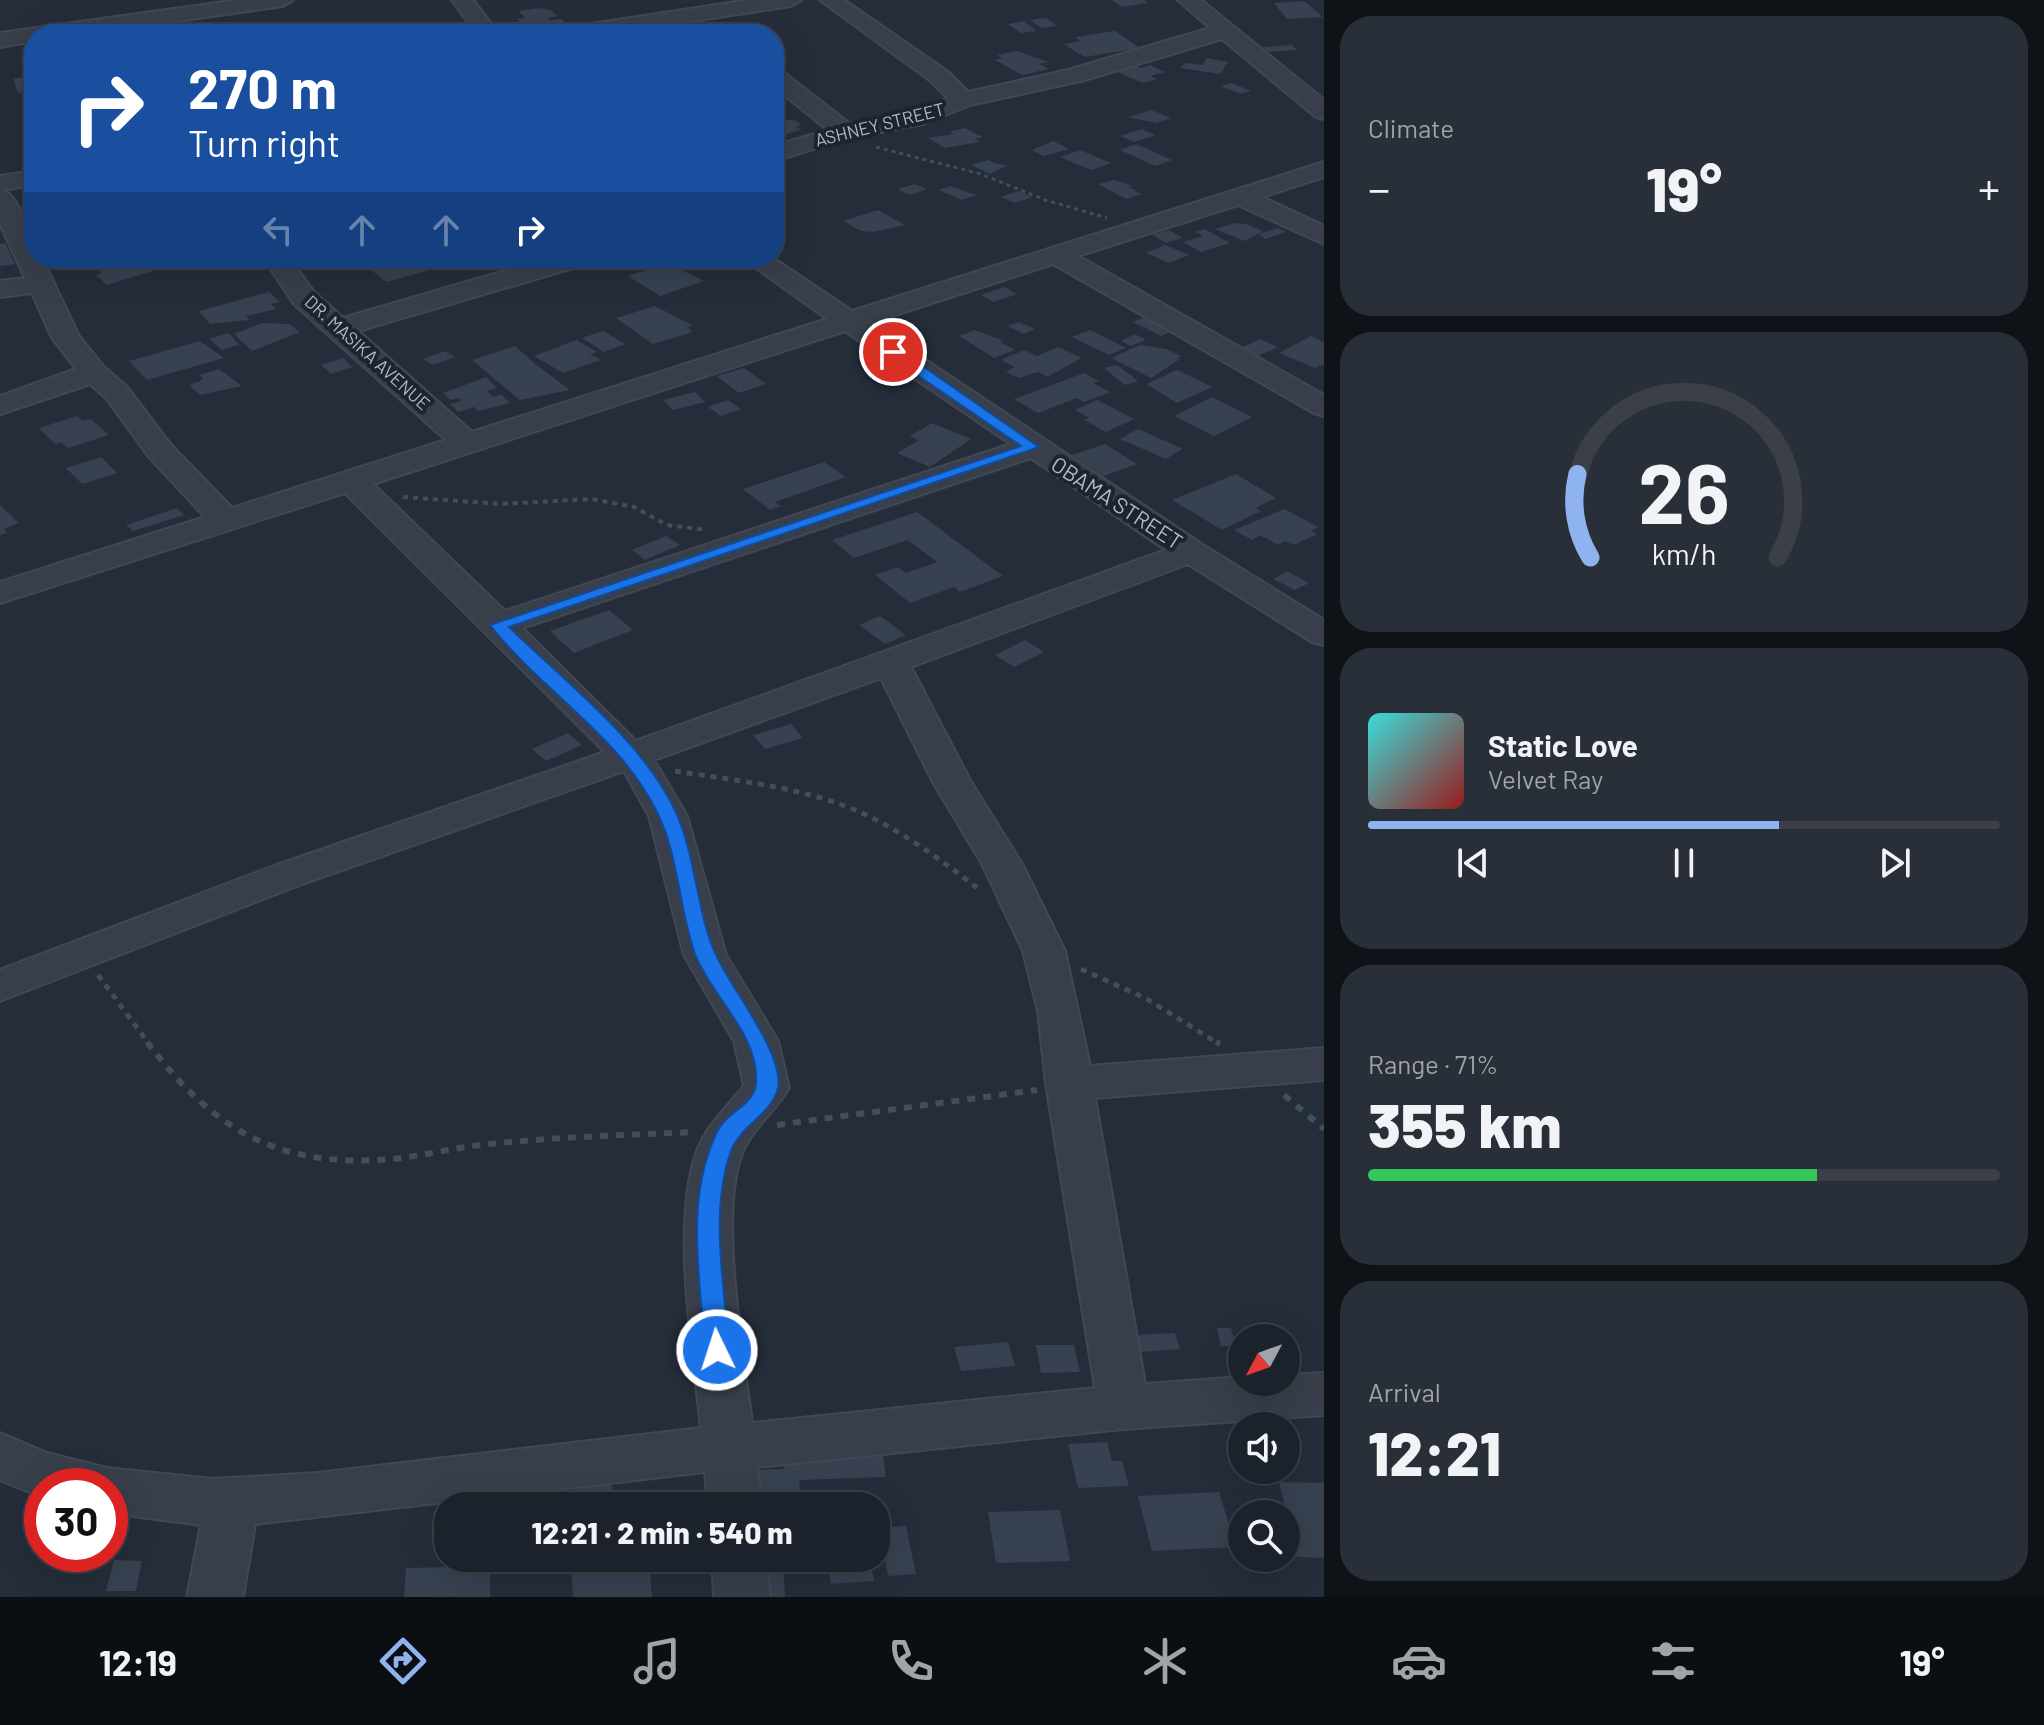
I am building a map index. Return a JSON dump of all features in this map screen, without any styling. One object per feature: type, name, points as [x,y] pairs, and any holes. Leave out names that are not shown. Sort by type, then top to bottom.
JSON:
[{"type":"street","points":[[155,24],[283,0]]},
{"type":"street","points":[[462,0],[480,24]]},
{"type":"street","points":[[637,24],[791,0]]},
{"type":"street","name":"ASHNEY STREET","points":[[784,151],[839,134],[915,119],[963,100],[940,77],[830,0]]},
{"type":"street","points":[[1188,0],[1324,112]]},
{"type":"street","points":[[67,2],[73,24]]},
{"type":"street","points":[[696,16],[707,24]]},
{"type":"street","points":[[963,100],[1073,76],[1224,31]]},
{"type":"street","points":[[0,40],[24,36]]},
{"type":"street","points":[[784,85],[839,134]]},
{"type":"street","points":[[0,593],[224,519],[361,490],[466,442],[1324,169]]},
{"type":"street","points":[[0,183],[24,179]]},
{"type":"street","points":[[1240,196],[1324,236]]},
{"type":"street","points":[[0,197],[24,247]]},
{"type":"street","points":[[1054,254],[1324,407]]},
{"type":"street","points":[[34,268],[66,338],[93,372],[117,393],[160,451],[224,519]]},
{"type":"street","name":"DR. MASIKA AVENUE","points":[[283,268],[304,298],[466,442]]},
{"type":"street","points":[[337,328],[544,268]]},
{"type":"street","name":"OBAMA STREET","points":[[770,268],[1032,447],[1324,635]]},
{"type":"street","points":[[0,289],[42,284]]},
{"type":"street","points":[[0,405],[48,391],[93,372]]},
{"type":"street","points":[[498,625],[1032,447]]},
{"type":"street","points":[[361,490],[634,760],[668,816],[705,955],[756,1041],[766,1072],[767,1088],[756,1106],[729,1130],[719,1152],[708,1210],[717,1350],[734,1492]]},
{"type":"street","points":[[0,986],[288,875],[634,760],[1191,552]]},
{"type":"street","points":[[891,662],[952,782],[1002,864],[1039,941],[1059,1011],[1068,1084],[1123,1405]]},
{"type":"street","points":[[1068,1084],[1324,1064]]},
{"type":"street","points":[[128,1492],[232,1501],[374,1490],[522,1469],[649,1459],[730,1445],[1123,1405],[1324,1394]]},
{"type":"street","points":[[0,1456],[27,1468]]},
{"type":"street","points":[[215,1597],[232,1501]]},
{"type":"street","points":[[740,1572],[742,1597]]},
{"type":"path","points":[[839,134],[981,174],[1045,200],[1135,229]]},
{"type":"path","points":[[361,490],[500,504],[592,499],[634,507],[667,525],[709,530]]},
{"type":"path","points":[[634,760],[791,791],[847,807],[891,831],[968,881],[1039,941],[1175,1014],[1253,1069],[1324,1129]]},
{"type":"path","points":[[82,956],[197,1099],[233,1129],[264,1144],[313,1155],[390,1159],[478,1145],[729,1130],[859,1117],[1068,1084]]},
{"type":"building","points":[[1112,0],[1144,0],[1149,3],[1122,7]]},
{"type":"building","points":[[1304,1],[1323,17],[1287,19],[1274,3]]},
{"type":"building","points":[[538,8],[551,10],[557,16],[548,18],[550,20],[562,19],[566,24],[521,24],[517,19],[525,18],[519,11]]},
{"type":"building","points":[[1046,18],[1057,26],[1041,28],[1030,20]]},
{"type":"building","points":[[1024,21],[1037,31],[1021,33],[1008,24]]},
{"type":"building","points":[[1115,31],[1140,48],[1085,57],[1063,44],[1081,41],[1075,37]]},
{"type":"building","points":[[1292,45],[1297,50],[1268,52],[1263,47]]},
{"type":"building","points":[[1017,51],[1048,62],[1039,64],[1049,69],[1022,75],[995,60],[1003,58],[997,55]]},
{"type":"building","points":[[1207,58],[1228,62],[1220,74],[1181,68],[1185,63],[1202,65]]},
{"type":"building","points":[[1133,65],[1141,68],[1150,65],[1165,72],[1150,76],[1157,79],[1143,83],[1117,72]]},
{"type":"building","points":[[24,77],[24,92],[18,93],[13,79]]},
{"type":"building","points":[[1232,83],[1251,91],[1240,94],[1221,86]]},
{"type":"building","points":[[1151,110],[1171,118],[1156,123],[1128,117]]},
{"type":"building","points":[[793,119],[802,125],[796,126],[801,130],[784,135],[784,121]]},
{"type":"building","points":[[965,128],[983,137],[975,139],[980,142],[945,148],[928,138],[954,134],[949,132]]},
{"type":"building","points":[[1142,129],[1156,135],[1134,142],[1120,136]]},
{"type":"building","points":[[1053,141],[1069,149],[1044,156],[1032,150]]},
{"type":"building","points":[[1136,144],[1172,160],[1155,166],[1120,150]]},
{"type":"building","points":[[1080,150],[1111,163],[1091,170],[1060,157]]},
{"type":"building","points":[[988,160],[1008,165],[990,174],[971,165]]},
{"type":"building","points":[[1114,180],[1134,186],[1128,187],[1142,194],[1126,199],[1098,184]]},
{"type":"building","points":[[915,184],[927,189],[910,195],[898,189]]},
{"type":"building","points":[[951,186],[977,195],[962,200],[939,190]]},
{"type":"building","points":[[1019,191],[1032,197],[1015,203],[1001,197]]},
{"type":"building","points":[[878,210],[905,225],[872,232],[861,231],[843,221]]},
{"type":"building","points":[[1236,223],[1263,231],[1245,241],[1215,229]]},
{"type":"building","points":[[1278,228],[1286,232],[1265,239],[1259,234]]},
{"type":"building","points":[[1204,229],[1230,243],[1201,252],[1183,242],[1203,236],[1195,232]]},
{"type":"building","points":[[1169,230],[1183,238],[1166,243],[1152,235]]},
{"type":"building","points":[[5,243],[15,264],[0,266],[0,244]]},
{"type":"building","points":[[1165,245],[1189,255],[1169,263],[1146,253]]},
{"type":"building","points":[[150,268],[153,271],[107,285],[96,275],[102,274],[99,271]]},
{"type":"building","points":[[368,268],[437,268],[387,282]]},
{"type":"building","points":[[653,268],[678,268],[704,281],[660,296],[628,276]]},
{"type":"building","points":[[1004,287],[1017,294],[994,302],[981,295]]},
{"type":"building","points":[[269,292],[280,302],[271,304],[276,309],[246,316],[249,320],[210,324],[199,311]]},
{"type":"building","points":[[655,306],[692,325],[687,327],[693,332],[653,344],[616,318]]},
{"type":"building","points":[[1145,317],[1173,331],[1161,336],[1133,322]]},
{"type":"building","points":[[1019,322],[1035,329],[1024,334],[1008,326]]},
{"type":"building","points":[[262,323],[289,324],[300,332],[252,351],[234,334]]},
{"type":"building","points":[[975,330],[1004,341],[1000,342],[1015,350],[994,358],[959,336]]},
{"type":"building","points":[[1090,330],[1126,348],[1109,355],[1072,337]]},
{"type":"building","points":[[603,331],[625,344],[604,352],[582,338]]},
{"type":"building","points":[[229,333],[239,345],[222,350],[209,339]]},
{"type":"building","points":[[1135,334],[1146,340],[1131,346],[1121,341]]},
{"type":"building","points":[[1311,336],[1324,342],[1324,364],[1315,368],[1279,353]]},
{"type":"building","points":[[1260,339],[1278,347],[1251,359],[1234,351]]},
{"type":"building","points":[[576,340],[597,352],[590,354],[601,360],[563,373],[534,356]]},
{"type":"building","points":[[200,341],[224,358],[147,380],[129,361]]},
{"type":"building","points":[[1140,345],[1166,349],[1181,356],[1151,378],[1111,358]]},
{"type":"building","points":[[515,346],[570,390],[520,400],[472,360]]},
{"type":"building","points":[[1058,347],[1082,358],[1047,377],[1038,372],[1019,378],[1006,372],[1015,367],[1001,360],[1024,350],[1037,356]]},
{"type":"building","points":[[445,351],[455,357],[432,365],[423,359]]},
{"type":"building","points":[[343,358],[353,367],[331,374],[321,365]]},
{"type":"building","points":[[1117,365],[1138,381],[1125,385],[1104,368]]},
{"type":"building","points":[[744,368],[766,384],[739,393],[717,376]]},
{"type":"building","points":[[219,369],[242,386],[200,395],[189,385],[203,378],[199,375]]},
{"type":"building","points":[[1177,370],[1212,387],[1177,403],[1146,384]]},
{"type":"building","points":[[1084,373],[1099,381],[1093,383],[1110,392],[1084,402],[1077,398],[1038,413],[1014,399]]},
{"type":"building","points":[[486,377],[497,388],[487,391],[493,397],[501,394],[510,403],[478,411],[474,407],[458,412],[450,404],[462,401],[459,398],[450,400],[443,393]]},
{"type":"building","points":[[695,392],[705,402],[673,410],[663,400]]},
{"type":"building","points":[[1212,397],[1252,417],[1214,436],[1174,416]]},
{"type":"building","points":[[728,400],[741,409],[721,416],[708,407]]},
{"type":"building","points":[[1097,400],[1134,419],[1106,432],[1084,420],[1089,418],[1075,410]]},
{"type":"building","points":[[77,416],[82,421],[91,419],[109,435],[68,448],[61,442],[55,444],[39,428]]},
{"type":"building","points":[[932,423],[971,439],[930,467],[897,453],[919,440],[910,436]]},
{"type":"building","points":[[1138,429],[1183,449],[1166,459],[1120,439]]},
{"type":"building","points":[[1105,444],[1137,464],[1104,476],[1072,455]]},
{"type":"building","points":[[101,457],[117,473],[82,484],[66,468]]},
{"type":"building","points":[[824,462],[846,477],[775,502],[781,506],[770,510],[743,489]]},
{"type":"building","points":[[1236,474],[1276,498],[1255,508],[1261,511],[1222,530],[1172,500]]},
{"type":"building","points":[[0,505],[19,523],[4,529],[7,533],[0,535]]},
{"type":"building","points":[[177,508],[184,515],[133,531],[126,525]]},
{"type":"building","points":[[1284,509],[1318,527],[1311,531],[1317,534],[1294,545],[1285,541],[1278,545],[1260,535],[1252,540],[1234,530]]},
{"type":"building","points":[[917,512],[1003,576],[960,592],[954,587],[910,603],[875,575],[898,567],[906,573],[937,562],[908,540],[854,558],[832,540]]},
{"type":"building","points":[[666,536],[680,545],[645,560],[632,550]]},
{"type":"building","points":[[1287,571],[1309,583],[1295,590],[1273,579]]},
{"type":"building","points":[[609,610],[633,630],[574,653],[550,631]]},
{"type":"building","points":[[880,616],[906,635],[885,644],[859,625]]},
{"type":"building","points":[[1025,640],[1044,652],[1014,667],[995,655]]},
{"type":"building","points":[[791,724],[803,738],[765,749],[753,735]]},
{"type":"building","points":[[568,733],[582,745],[546,761],[532,749]]},
{"type":"building","points":[[1217,1328],[1228,1328],[1228,1346],[1221,1346]]},
{"type":"building","points":[[1175,1333],[1180,1349],[1140,1352],[1135,1335]]},
{"type":"building","points":[[1008,1342],[1015,1366],[961,1371],[954,1347]]},
{"type":"building","points":[[1036,1345],[1074,1345],[1080,1372],[1041,1373]]},
{"type":"building","points":[[1107,1442],[1112,1461],[1122,1461],[1129,1486],[1078,1488],[1068,1444]]},
{"type":"building","points":[[882,1449],[886,1477],[799,1480],[800,1492],[759,1492],[757,1470],[784,1469],[782,1453]]},
{"type":"building","points":[[612,1483],[613,1492],[575,1492],[575,1485]]},
{"type":"building","points":[[1324,1483],[1324,1558],[1300,1557],[1300,1500],[1283,1500],[1279,1484]]},
{"type":"building","points":[[1219,1492],[1228,1521],[1228,1547],[1152,1551],[1138,1496]]},
{"type":"building","points":[[1060,1510],[1070,1561],[996,1563],[988,1512]]},
{"type":"building","points":[[906,1526],[916,1574],[888,1576],[890,1527]]},
{"type":"building","points":[[128,1560],[142,1561],[136,1591],[106,1591],[111,1572],[128,1572]]},
{"type":"building","points":[[434,1567],[434,1572],[490,1572],[490,1597],[404,1597],[406,1568]]},
{"type":"building","points":[[572,1572],[650,1572],[652,1597],[573,1597]]},
{"type":"building","points":[[764,1572],[784,1572],[785,1597],[765,1597]]},
{"type":"building","points":[[829,1572],[872,1572],[874,1581],[831,1584]]},
{"type":"route","points":[[717,1350],[708,1210],[719,1152],[729,1130],[756,1106],[767,1088],[766,1072],[756,1041],[705,955],[683,862],[668,816],[652,786],[629,754],[498,625],[1032,447],[893,352]]}]
